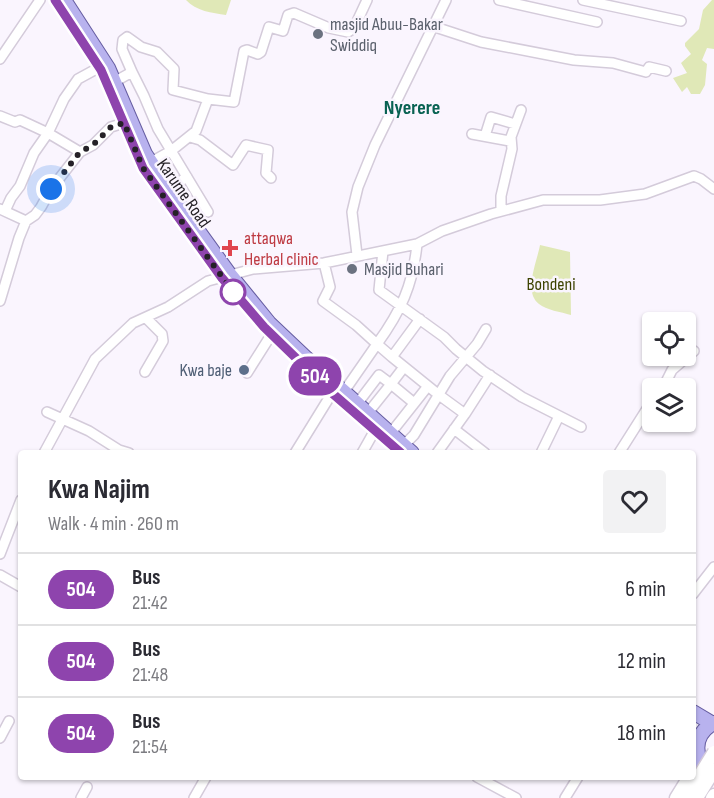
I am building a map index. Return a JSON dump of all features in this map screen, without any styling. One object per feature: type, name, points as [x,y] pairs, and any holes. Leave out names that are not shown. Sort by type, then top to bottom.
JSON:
[{"type":"main road","name":"Karume Road","points":[[56,0],[100,67],[143,168],[271,335],[375,430],[406,450]]},
{"type":"main road","points":[[64,0],[96,48],[151,162],[226,276],[337,393],[362,409],[406,450]]},
{"type":"main road","points":[[696,714],[713,723],[701,733],[698,740]]},
{"type":"main road","points":[[696,734],[703,770],[697,798]]},
{"type":"main road","points":[[686,798],[714,752]]},
{"type":"main road","points":[[676,798],[693,780]]},
{"type":"street","points":[[0,59],[40,0]]},
{"type":"street","points":[[208,212],[158,129],[122,49],[123,40],[127,37],[141,47],[157,52],[174,69],[173,90],[208,99],[234,102],[244,51],[258,54],[269,27],[283,31],[288,15],[294,13],[329,28],[348,32],[354,28],[367,0]]},
{"type":"street","points":[[357,255],[352,212],[358,187],[375,145],[446,0]]},
{"type":"street","points":[[499,0],[597,22]]},
{"type":"street","points":[[583,0],[681,21]]},
{"type":"street","points":[[432,26],[491,44],[574,60],[613,63],[646,72],[649,68],[666,71]]},
{"type":"street","points":[[26,221],[2,210],[20,186],[34,153],[48,133],[57,110],[78,79],[100,67]]},
{"type":"street","points":[[114,82],[132,72]]},
{"type":"street","points":[[151,162],[171,151],[196,131],[208,99]]},
{"type":"street","points":[[501,211],[501,196],[512,149],[510,141],[521,110]]},
{"type":"street","points":[[0,116],[15,122],[21,120],[80,152]]},
{"type":"street","points":[[485,136],[491,117],[515,124]]},
{"type":"street","points":[[0,301],[26,221],[42,207],[51,189],[80,152],[93,145],[111,127],[124,123]]},
{"type":"street","points":[[472,134],[510,141]]},
{"type":"street","points":[[190,137],[200,140],[233,165],[246,145],[268,150],[266,172],[271,178]]},
{"type":"street","points":[[46,450],[94,359],[133,323],[168,307],[208,281],[253,269],[324,263],[417,244],[442,231],[501,211],[543,201],[600,201],[645,194],[694,176],[714,189]]},
{"type":"street","points":[[168,189],[187,177]]},
{"type":"street","points":[[297,450],[337,393],[377,344],[402,306],[411,283],[417,244]]},
{"type":"street","points":[[383,251],[378,290],[444,337],[466,358],[522,397],[581,427]]},
{"type":"street","points":[[324,263],[330,287],[323,301],[465,414]]},
{"type":"street","points":[[145,372],[164,341],[162,334],[146,318]]},
{"type":"street","points":[[392,357],[420,319]]},
{"type":"street","points":[[406,450],[450,376],[486,329]]},
{"type":"street","points":[[247,373],[271,335]]},
{"type":"street","points":[[668,378],[677,366]]},
{"type":"street","points":[[362,409],[391,384],[404,367]]},
{"type":"street","points":[[362,409],[379,375],[414,403]]},
{"type":"street","points":[[441,450],[490,375]]},
{"type":"street","points":[[390,434],[428,386]]},
{"type":"street","points":[[47,412],[89,430],[119,450]]},
{"type":"street","points":[[542,450],[559,416]]},
{"type":"street","points":[[621,450],[642,417]]},
{"type":"street","points":[[454,429],[481,450]]},
{"type":"street","points":[[364,450],[375,430]]},
{"type":"street","points":[[0,554],[18,508]]},
{"type":"street","points":[[696,590],[714,567]]},
{"type":"street","points":[[0,575],[18,584]]},
{"type":"street","points":[[0,738],[9,722]]},
{"type":"street","points":[[194,798],[204,780]]},
{"type":"street","points":[[483,780],[516,798]]},
{"type":"street","points":[[565,798],[576,780]]},
{"type":"street","points":[[81,798],[87,787]]},
{"type":"green space","points":[[186,0],[231,0],[226,15],[199,9]]},
{"type":"green space","points":[[714,0],[714,49],[707,48],[702,60],[707,64],[705,85],[700,94],[691,94],[687,87],[682,92],[673,78],[687,73],[681,63],[691,54],[685,43],[699,29],[703,10]]},
{"type":"green space","name":"Bondeni","points":[[540,245],[570,252],[571,315],[546,308],[534,299],[531,285]]},
{"type":"bus line","name":"504","points":[[55,0],[101,70],[143,168],[222,278],[264,327],[332,393],[398,450]]},
{"type":"place","name":"masjid Abuu-Bakar Swiddiq","points":[[318,34]]},
{"type":"place","name":"attaqwa Herbal clinic","points":[[230,248]]},
{"type":"place","name":"Masjid Buhari","points":[[352,269]]},
{"type":"place","name":"Kwa baje","points":[[244,370]]},
{"type":"district","name":"Nyerere","points":[[412,107]]},
{"type":"route","points":[[51,189],[80,152],[93,145],[111,127],[124,123],[143,168],[233,292]]}]
